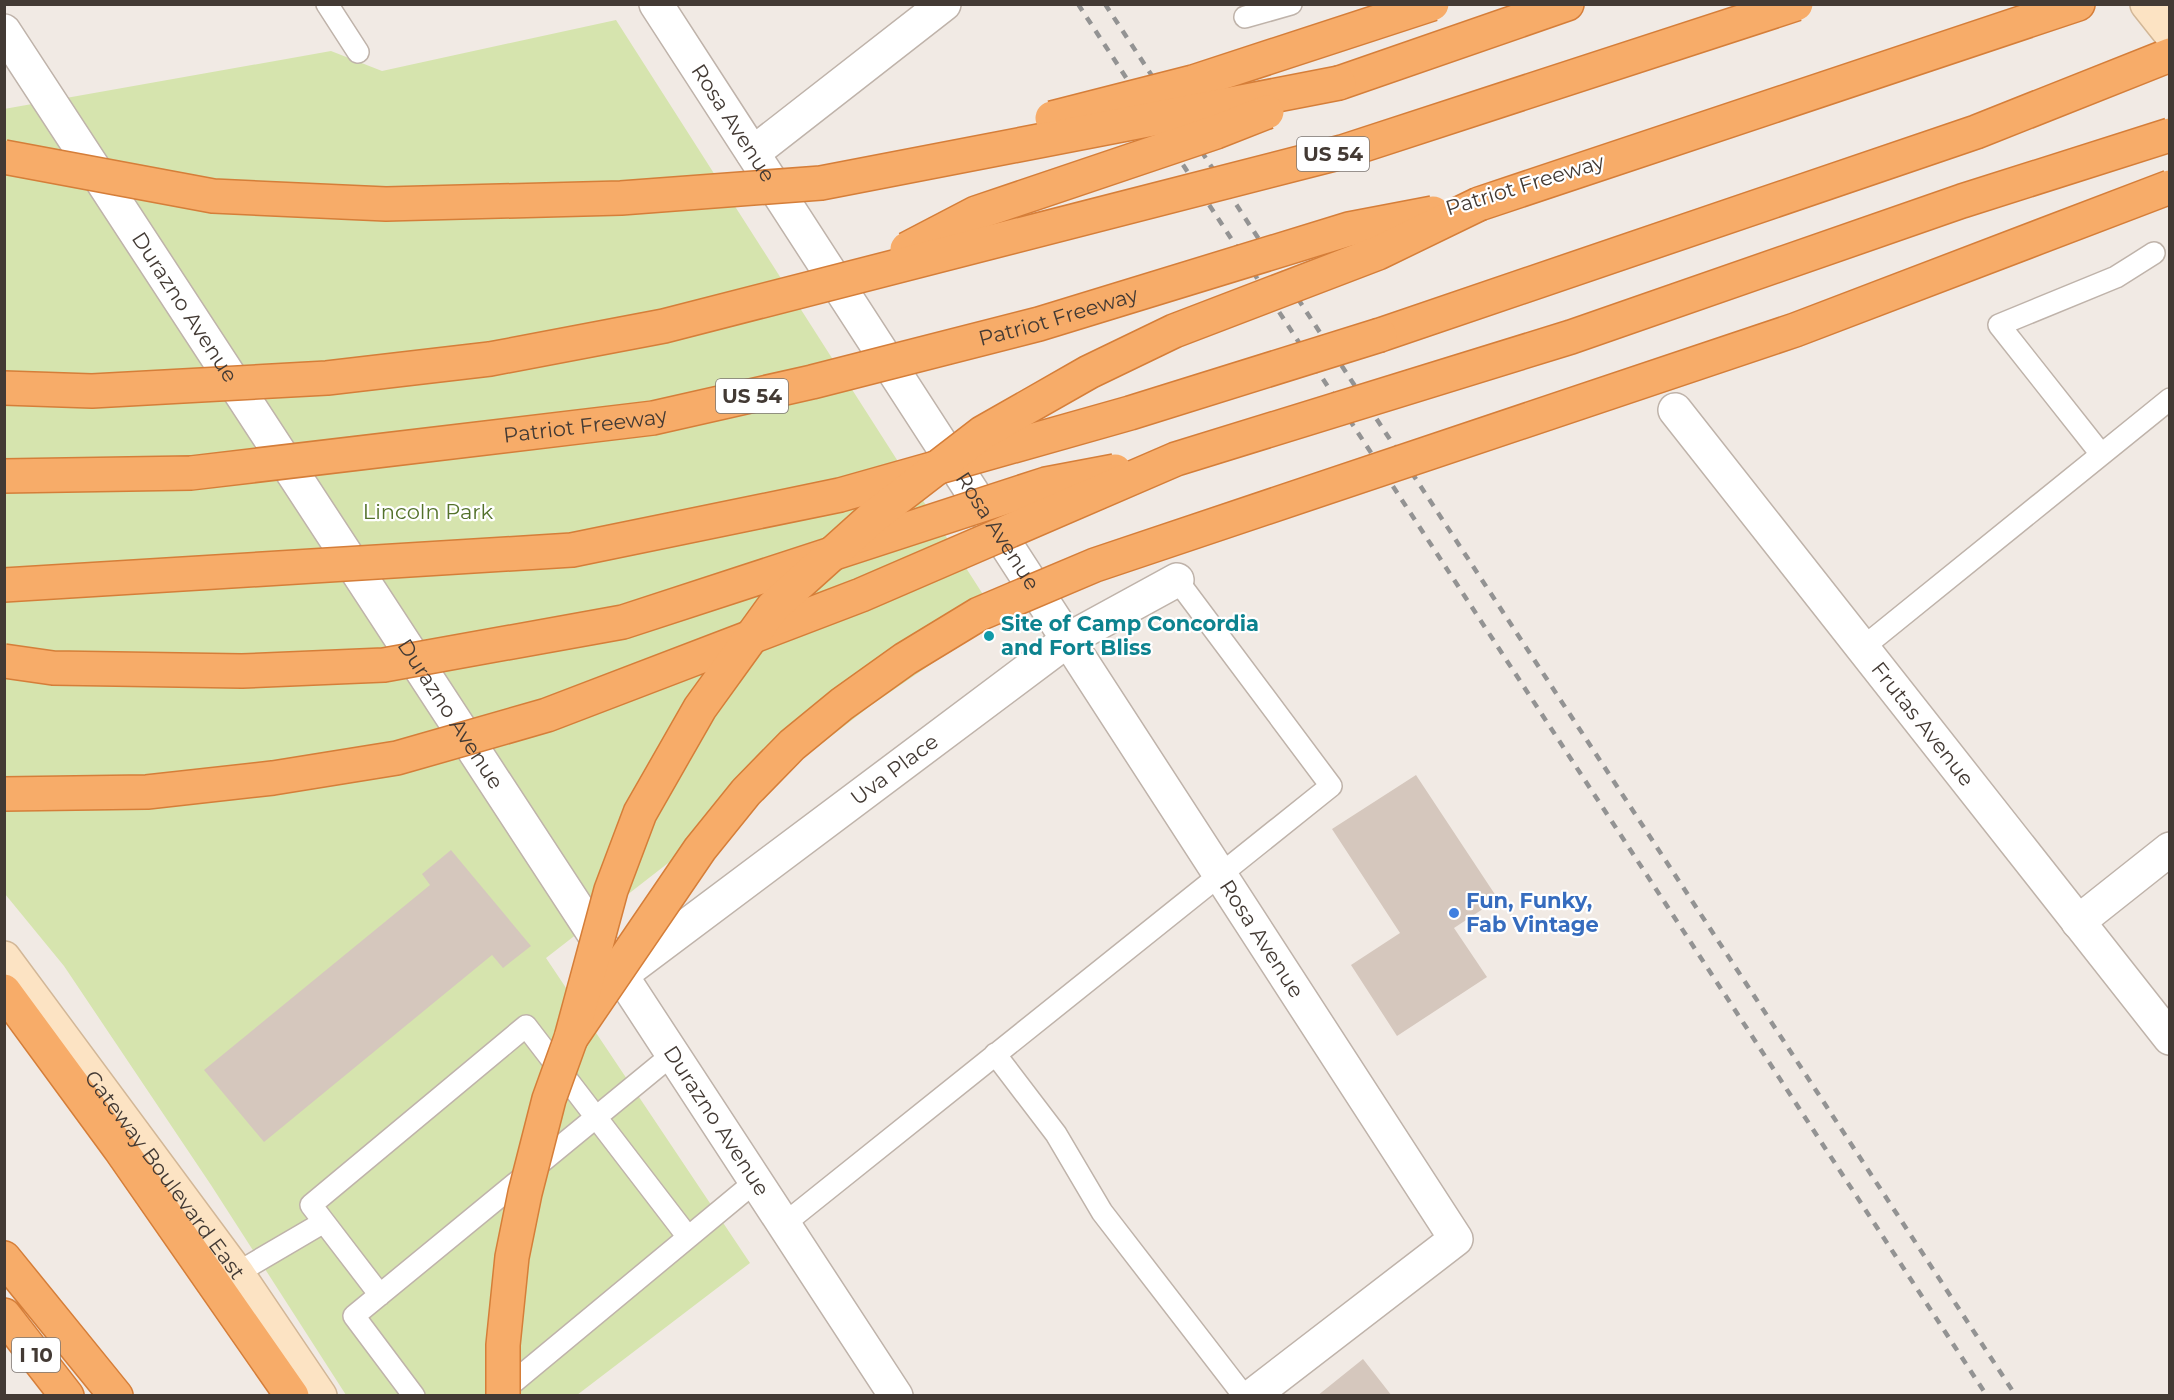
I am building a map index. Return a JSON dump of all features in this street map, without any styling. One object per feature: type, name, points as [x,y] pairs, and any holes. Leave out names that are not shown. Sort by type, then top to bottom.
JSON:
[{"type":"highway","points":[[954,159],[1039,121],[1193,82],[1432,4]]},
{"type":"highway","points":[[862,273],[975,213],[1216,132],[1339,83],[1567,4]]},
{"type":"highway","name":"US 54","points":[[4,388],[92,391],[327,378],[490,359],[664,326],[862,273],[1342,152],[1796,4]]},
{"type":"highway","name":"Patriot Freeway","points":[[4,476],[191,473],[653,418],[812,382],[1040,324],[1349,229],[1479,204],[2078,4]]},
{"type":"highway","points":[[4,585],[572,550],[840,495],[1130,413],[1380,335],[1976,132],[2169,55]]},
{"type":"highway","points":[[4,157],[213,196],[386,204],[621,198],[821,183],[1339,83]]},
{"type":"highway","points":[[4,794],[147,792],[273,778],[397,758],[547,715],[861,595],[1176,459],[1571,337],[1962,201],[2169,135]]},
{"type":"highway","points":[[571,1038],[700,849],[746,792],[792,745],[842,704],[905,659],[979,614],[1095,565],[1795,330],[2169,187]]},
{"type":"highway","points":[[503,1395],[503,1345],[512,1257],[525,1193],[549,1099],[571,1038],[611,890],[640,813],[700,708],[773,607],[873,517],[982,433],[1089,372],[1174,331],[1378,253],[1479,204]]},
{"type":"highway","points":[[4,661],[53,668],[242,671],[384,665],[623,622],[1046,484],[1176,459]]},
{"type":"highway","points":[[4,991],[120,1149],[292,1395]]},
{"type":"highway","points":[[4,1258],[116,1395]]},
{"type":"highway","name":"I 10","points":[[4,1315],[67,1395]]},
{"type":"main road","points":[[2147,4],[2169,33]]},
{"type":"main road","name":"Gateway Boulevard East","points":[[4,958],[237,1273],[320,1395]]},
{"type":"street","name":"Rosa Avenue","points":[[656,4],[1456,1239],[1252,1395]]},
{"type":"street","points":[[753,153],[944,4]]},
{"type":"street","name":"Durazno Avenue","points":[[4,32],[896,1395]]},
{"type":"street","name":"Frutas Avenue","points":[[1675,410],[2169,1038]]},
{"type":"street","name":"Uva Place","points":[[621,975],[1069,639],[1177,580]]},
{"type":"street","points":[[2078,922],[2169,849]]},
{"type":"lane","points":[[327,4],[358,52]]},
{"type":"lane","points":[[1245,17],[1291,4]]},
{"type":"lane","points":[[2101,454],[1999,325],[2116,276],[2154,253]]},
{"type":"lane","points":[[1861,649],[2169,399]]},
{"type":"lane","points":[[784,1224],[1331,786],[1177,580]]},
{"type":"lane","points":[[380,1295],[311,1205],[526,1026],[688,1237]]},
{"type":"lane","points":[[414,1395],[354,1316],[673,1054]]},
{"type":"lane","points":[[995,1054],[1056,1134],[1102,1212],[1245,1395]]},
{"type":"lane","points":[[497,1395],[756,1181]]},
{"type":"lane","points":[[237,1273],[324,1222]]},
{"type":"green space","name":"Lincoln Park","points":[[616,20],[998,618],[870,706],[546,958],[750,1263],[577,1395],[346,1395],[211,1185],[64,966],[5,894],[4,109],[331,51],[382,71]]},
{"type":"building","points":[[1416,775],[1498,899],[1454,928],[1487,977],[1397,1036],[1351,965],[1400,933],[1332,829]]},
{"type":"building","points":[[451,850],[531,946],[503,968],[492,955],[264,1142],[204,1070],[430,885],[422,874]]},
{"type":"building","points":[[1363,1359],[1392,1396],[1317,1396]]},
{"type":"railway","points":[[1078,4],[1987,1396]]},
{"type":"railway","points":[[1105,4],[2016,1396]]},
{"type":"place","name":"Site of Camp Concordia and Fort Bliss","points":[[989,636]]},
{"type":"place","name":"Fun, Funky, Fab Vintage","points":[[1454,913]]}]
